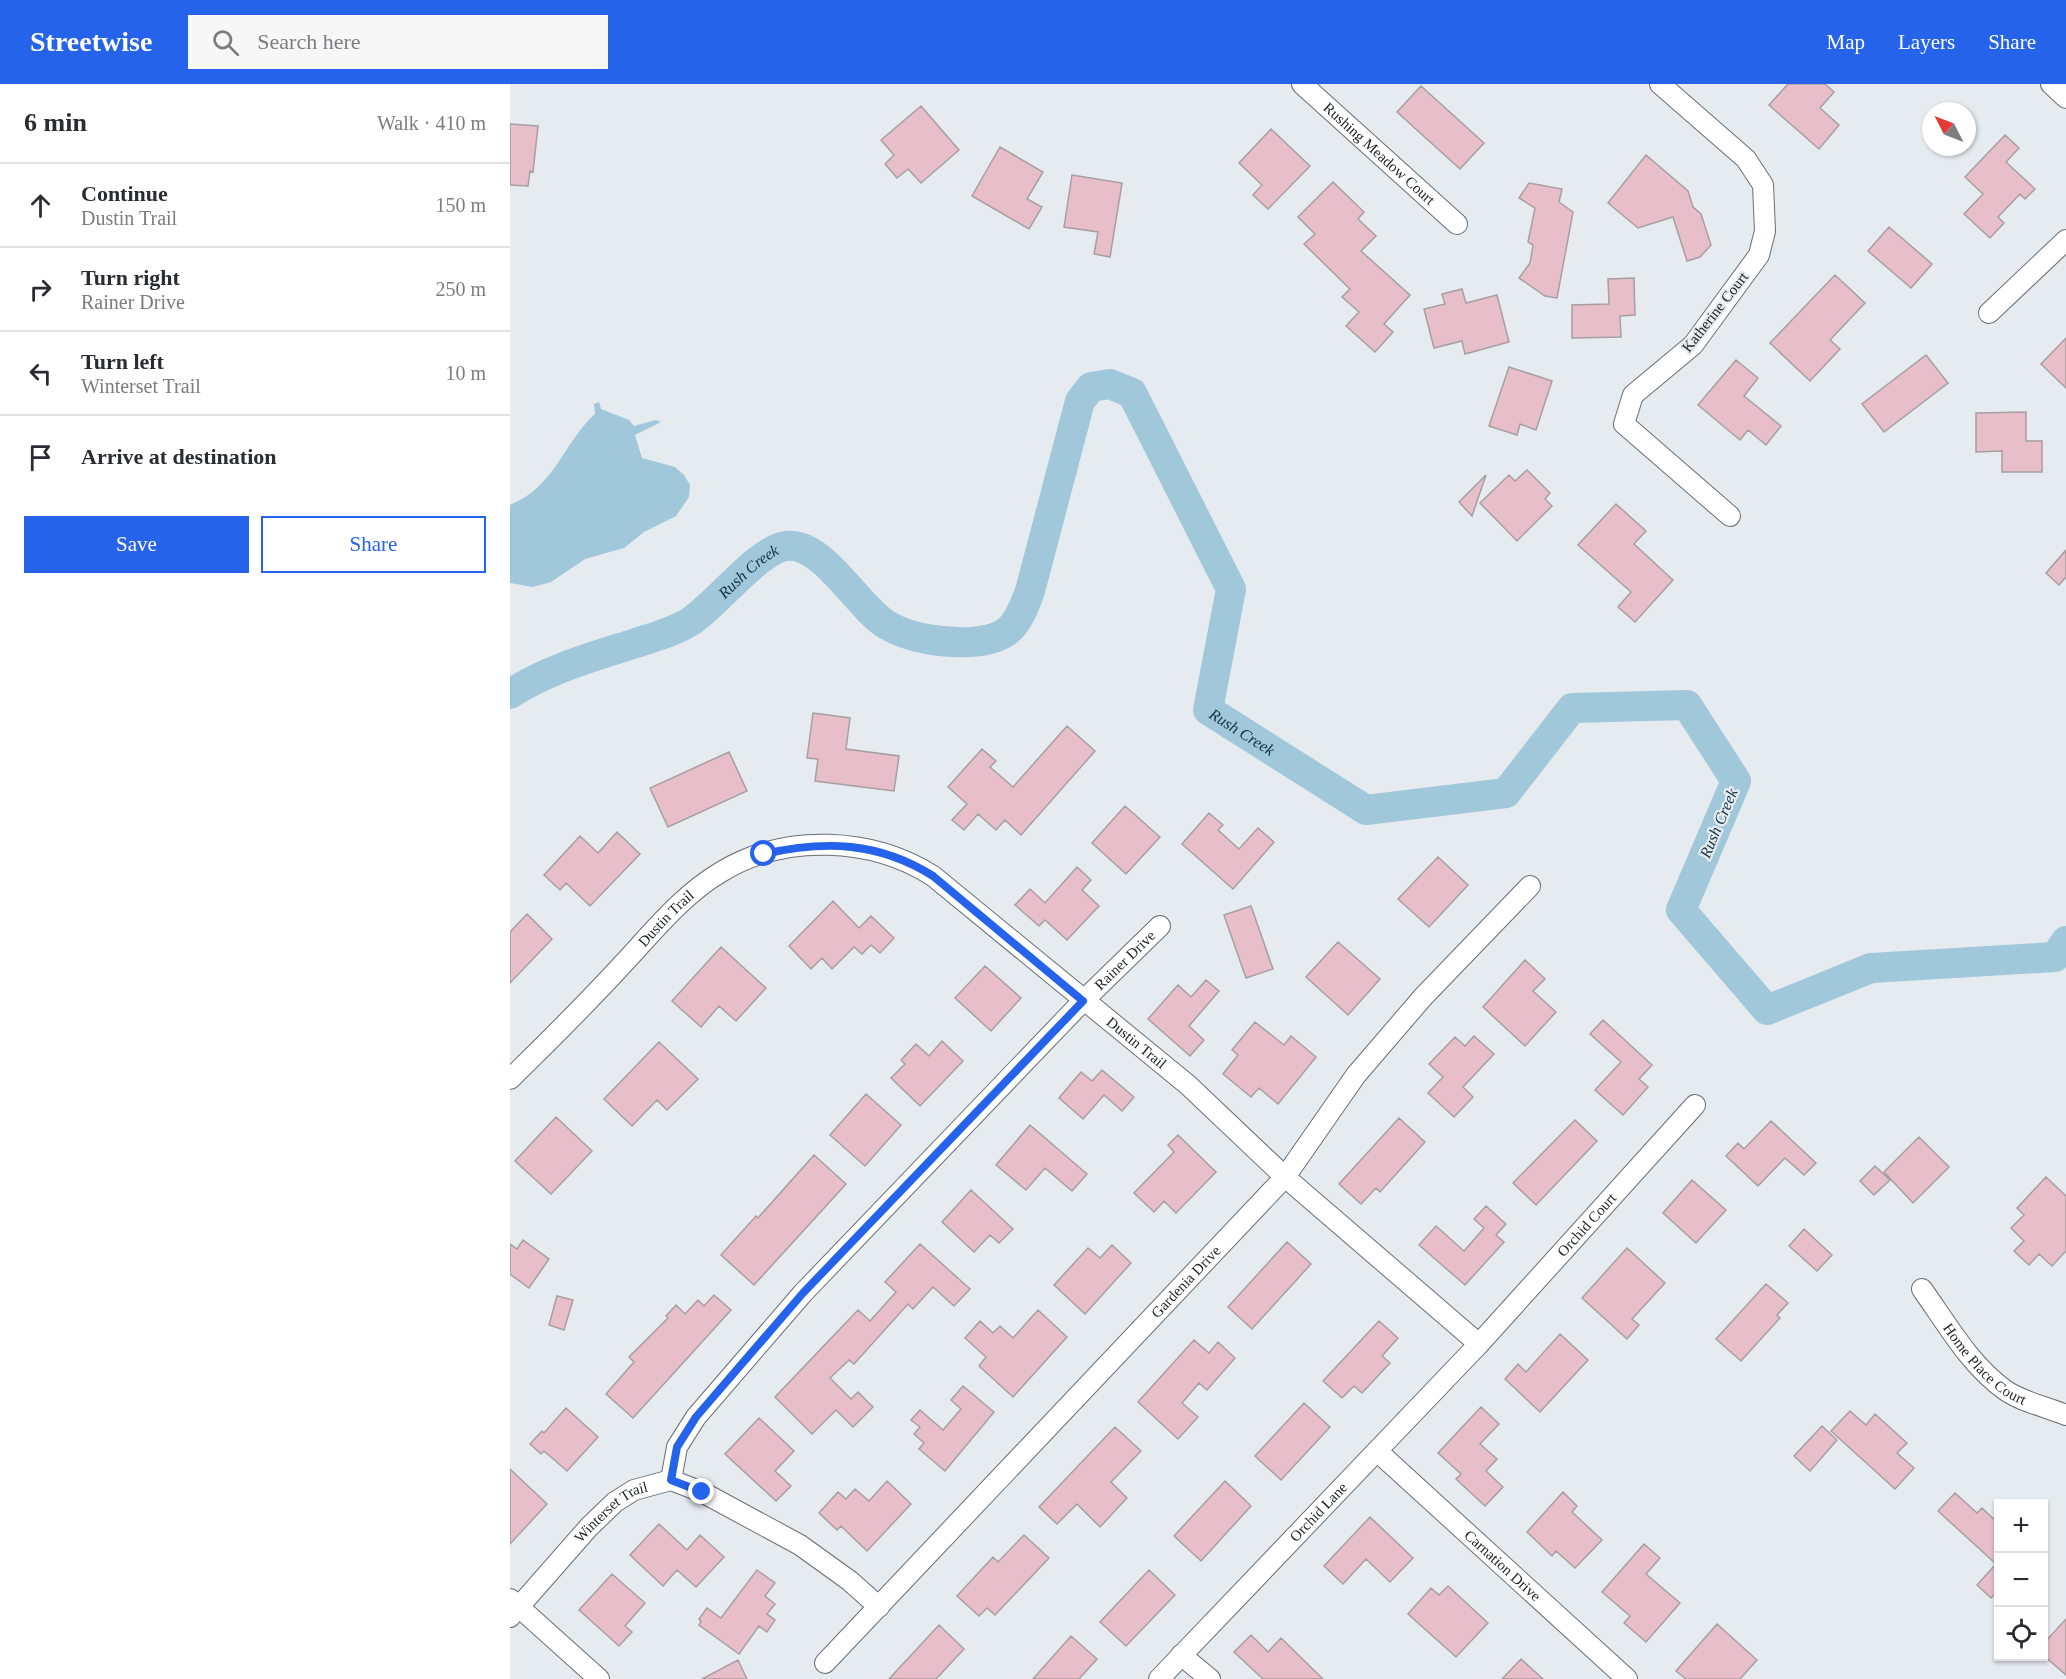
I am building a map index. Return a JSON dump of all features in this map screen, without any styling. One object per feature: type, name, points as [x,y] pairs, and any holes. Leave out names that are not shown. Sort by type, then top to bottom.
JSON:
[{"type":"street","name":"Rushing Meadow Court","points":[[1302,84],[1457,224]]},
{"type":"street","name":"Katherine Court","points":[[1660,84],[1746,159],[1763,185],[1766,231],[1759,255],[1693,345],[1633,395],[1624,424],[1730,516]]},
{"type":"street","points":[[2050,84],[2066,98]]},
{"type":"street","points":[[1989,313],[2066,240]]},
{"type":"street","name":"Dustin Trail","points":[[510,1079],[698,888],[738,863],[794,847],[831,845],[866,848],[908,860],[933,876],[1188,1085],[1285,1177],[1479,1344]]},
{"type":"street","name":"Gardenia Drive","points":[[825,1663],[1285,1177],[1364,1066],[1423,997],[1530,886]]},
{"type":"street","name":"Rainer Drive","points":[[671,1480],[677,1447],[696,1417],[803,1293],[1083,1001],[1160,926]]},
{"type":"street","name":"Orchid Court","points":[[1479,1344],[1695,1104]]},
{"type":"street","name":"Home Place Court","points":[[1922,1289],[1970,1358],[1986,1374],[2007,1391],[2066,1415]]},
{"type":"street","name":"Orchid Lane","points":[[1159,1679],[1479,1344]]},
{"type":"street","name":"Carnation Drive","points":[[1377,1451],[1627,1679]]},
{"type":"street","name":"Winterset Trail","points":[[513,1607],[615,1502],[634,1490],[671,1480],[702,1492],[800,1545],[850,1581],[879,1607]]},
{"type":"street","points":[[513,1607],[599,1679]]},
{"type":"street","points":[[1181,1655],[1210,1679]]},
{"type":"water","points":[[599,402],[601,409],[629,420],[634,426],[656,420],[661,422],[635,435],[642,458],[675,467],[690,485],[689,497],[676,516],[644,532],[624,548],[585,559],[551,582],[533,587],[510,583],[510,505],[525,497],[548,476],[584,425],[595,414],[594,404]]},
{"type":"building","points":[[1788,84],[1825,84],[1834,92],[1820,108],[1839,125],[1819,149],[1769,105]]},
{"type":"building","points":[[1421,86],[1484,143],[1460,169],[1397,112]]},
{"type":"building","points":[[921,106],[959,150],[921,183],[908,169],[897,178],[885,164],[894,155],[881,140]]},
{"type":"building","points":[[510,124],[538,126],[533,172],[530,171],[528,186],[510,185]]},
{"type":"building","points":[[1271,129],[1310,166],[1268,209],[1253,195],[1262,185],[1239,163]]},
{"type":"building","points":[[2005,135],[2019,148],[2006,162],[2035,189],[2025,199],[2020,194],[1998,217],[2004,223],[1990,238],[1964,214],[1983,194],[1965,177]]},
{"type":"building","points":[[1000,147],[1043,172],[1027,199],[1042,207],[1029,229],[972,196]]},
{"type":"building","points":[[1646,155],[1688,191],[1693,207],[1701,214],[1711,245],[1700,257],[1687,261],[1673,217],[1638,228],[1608,203]]},
{"type":"building","points":[[1072,175],[1122,183],[1110,257],[1094,254],[1098,232],[1064,227]]},
{"type":"building","points":[[1333,182],[1364,212],[1358,219],[1376,236],[1361,251],[1410,295],[1384,324],[1393,332],[1375,352],[1346,326],[1359,312],[1342,297],[1350,289],[1304,244],[1315,234],[1298,217]]},
{"type":"building","points":[[1529,183],[1562,189],[1559,202],[1573,212],[1557,298],[1545,296],[1519,278],[1530,263],[1533,245],[1528,242],[1535,208],[1519,198]]},
{"type":"building","points":[[1889,227],[1932,264],[1911,288],[1868,251]]},
{"type":"building","points":[[1835,275],[1865,303],[1830,340],[1840,349],[1810,381],[1770,343]]},
{"type":"building","points":[[1634,278],[1635,315],[1620,316],[1621,337],[1572,338],[1572,305],[1609,304],[1608,279]]},
{"type":"building","points":[[1462,289],[1466,303],[1497,295],[1509,342],[1465,354],[1462,341],[1434,348],[1424,309],[1445,304],[1442,294]]},
{"type":"building","points":[[2066,338],[2066,388],[2041,364]]},
{"type":"building","points":[[1926,355],[1948,383],[1884,432],[1862,404]]},
{"type":"building","points":[[1736,360],[1758,378],[1744,396],[1781,426],[1766,445],[1748,430],[1740,440],[1698,405]]},
{"type":"building","points":[[1509,367],[1552,381],[1536,430],[1520,424],[1517,435],[1489,426]]},
{"type":"building","points":[[2026,412],[2026,441],[2042,441],[2042,472],[2002,472],[2002,451],[1976,452],[1976,413]]},
{"type":"building","points":[[1527,470],[1550,493],[1545,499],[1552,506],[1517,541],[1480,503],[1509,475],[1515,481]]},
{"type":"building","points":[[1486,475],[1472,516],[1459,502]]},
{"type":"building","points":[[1616,504],[1646,531],[1634,544],[1673,580],[1635,622],[1618,607],[1631,592],[1578,545]]},
{"type":"building","points":[[2066,550],[2066,577],[2059,585],[2046,573]]},
{"type":"building","points":[[813,713],[850,718],[846,749],[899,756],[894,791],[815,781],[818,759],[807,758]]},
{"type":"building","points":[[1067,726],[1095,751],[1021,835],[1005,820],[996,830],[978,814],[964,830],[952,820],[967,804],[948,787],[982,749],[996,761],[990,767],[1013,787]]},
{"type":"building","points":[[729,752],[747,791],[668,827],[650,788]]},
{"type":"building","points":[[1125,806],[1160,837],[1126,874],[1092,843]]},
{"type":"building","points":[[1209,813],[1223,825],[1218,830],[1239,849],[1258,828],[1274,842],[1233,889],[1182,844]]},
{"type":"building","points":[[617,832],[640,854],[590,906],[566,883],[560,890],[544,875],[580,836],[598,853]]},
{"type":"building","points":[[1438,857],[1468,885],[1429,927],[1398,899]]},
{"type":"building","points":[[1077,867],[1091,880],[1082,890],[1099,906],[1067,940],[1045,920],[1039,926],[1015,905],[1030,889],[1045,903]]},
{"type":"building","points":[[833,901],[859,928],[871,916],[894,938],[880,953],[871,945],[862,954],[854,947],[832,969],[822,958],[811,969],[789,946]]},
{"type":"building","points":[[1251,906],[1273,969],[1246,978],[1224,915]]},
{"type":"building","points":[[527,914],[552,939],[510,983],[510,932]]},
{"type":"building","points":[[1338,942],[1380,979],[1348,1015],[1306,977]]},
{"type":"building","points":[[721,947],[766,988],[736,1021],[719,1006],[701,1027],[672,1001]]},
{"type":"building","points":[[1525,960],[1545,979],[1533,991],[1556,1012],[1525,1046],[1483,1007]]},
{"type":"building","points":[[985,966],[1021,998],[991,1031],[955,998]]},
{"type":"building","points":[[1206,980],[1219,991],[1189,1026],[1204,1040],[1190,1056],[1148,1019],[1178,985],[1191,997]]},
{"type":"building","points":[[1603,1020],[1652,1065],[1639,1079],[1648,1087],[1623,1115],[1595,1090],[1621,1062],[1590,1034]]},
{"type":"building","points":[[1255,1022],[1284,1045],[1291,1036],[1316,1057],[1278,1104],[1259,1088],[1251,1097],[1223,1074],[1238,1055],[1232,1050]]},
{"type":"building","points":[[1474,1036],[1494,1054],[1463,1087],[1473,1097],[1454,1117],[1428,1093],[1443,1077],[1429,1064],[1455,1037],[1465,1046]]},
{"type":"building","points":[[942,1041],[963,1061],[920,1106],[891,1078],[905,1064],[901,1060],[916,1044],[929,1056]]},
{"type":"building","points":[[659,1042],[698,1079],[667,1110],[657,1100],[632,1126],[604,1099]]},
{"type":"building","points":[[1102,1070],[1134,1097],[1122,1111],[1104,1095],[1083,1119],[1059,1098],[1081,1072],[1092,1081]]},
{"type":"building","points":[[866,1094],[901,1125],[865,1166],[830,1135]]},
{"type":"building","points":[[556,1117],[592,1151],[551,1194],[515,1161]]},
{"type":"building","points":[[1399,1118],[1425,1142],[1380,1192],[1376,1188],[1361,1204],[1339,1184]]},
{"type":"building","points":[[1575,1120],[1597,1141],[1536,1205],[1513,1183]]},
{"type":"building","points":[[1771,1121],[1816,1163],[1804,1175],[1785,1158],[1758,1186],[1726,1156],[1738,1143],[1744,1149]]},
{"type":"building","points":[[1030,1125],[1087,1174],[1072,1191],[1045,1168],[1026,1190],[996,1165]]},
{"type":"building","points":[[1178,1135],[1216,1172],[1176,1213],[1164,1201],[1154,1212],[1134,1193],[1174,1152],[1168,1145]]},
{"type":"building","points":[[1919,1137],[1949,1167],[1913,1203],[1884,1172]]},
{"type":"building","points":[[814,1155],[846,1184],[754,1285],[721,1255],[756,1216],[758,1218]]},
{"type":"building","points":[[1875,1166],[1890,1180],[1874,1195],[1860,1181]]},
{"type":"building","points":[[2046,1177],[2066,1196],[2066,1251],[2052,1266],[2039,1254],[2029,1265],[2014,1251],[2024,1241],[2011,1228],[2024,1215],[2017,1208]]},
{"type":"building","points":[[1692,1180],[1726,1210],[1696,1243],[1663,1213]]},
{"type":"building","points":[[971,1190],[1013,1229],[999,1243],[990,1235],[974,1252],[942,1222]]},
{"type":"building","points":[[1486,1206],[1506,1224],[1496,1235],[1504,1242],[1465,1285],[1419,1245],[1436,1226],[1464,1251],[1484,1228],[1474,1219]]},
{"type":"building","points":[[1804,1229],[1832,1255],[1817,1271],[1789,1246]]},
{"type":"building","points":[[523,1240],[549,1259],[529,1288],[510,1274],[510,1244],[517,1249]]},
{"type":"building","points":[[1287,1242],[1311,1264],[1252,1329],[1228,1307]]},
{"type":"building","points":[[920,1244],[970,1289],[954,1306],[933,1287],[913,1309],[908,1304],[854,1364],[849,1360],[830,1378],[851,1399],[858,1392],[873,1407],[853,1427],[836,1410],[812,1434],[775,1397],[858,1310],[870,1321],[896,1292],[885,1282]]},
{"type":"building","points":[[1112,1245],[1131,1263],[1085,1314],[1054,1285],[1088,1248],[1100,1258]]},
{"type":"building","points":[[1627,1248],[1665,1283],[1632,1319],[1639,1325],[1627,1339],[1582,1298]]},
{"type":"building","points":[[1766,1284],[1788,1303],[1777,1315],[1780,1318],[1741,1361],[1716,1339]]},
{"type":"building","points":[[714,1295],[731,1310],[633,1418],[606,1394],[634,1362],[629,1357],[668,1318],[666,1316],[676,1305],[685,1314],[698,1300],[704,1306]]},
{"type":"building","points":[[557,1296],[573,1300],[564,1330],[549,1325]]},
{"type":"building","points":[[1038,1310],[1067,1337],[1013,1397],[979,1366],[986,1357],[965,1338],[980,1321],[993,1333],[1000,1326],[1013,1338]]},
{"type":"building","points":[[1379,1321],[1398,1338],[1382,1356],[1390,1363],[1362,1393],[1354,1386],[1342,1398],[1323,1381]]},
{"type":"building","points":[[1560,1334],[1588,1360],[1540,1412],[1505,1379],[1518,1364],[1526,1372]]},
{"type":"building","points":[[1194,1340],[1209,1353],[1218,1342],[1235,1358],[1207,1390],[1199,1383],[1182,1403],[1198,1417],[1178,1439],[1138,1402]]},
{"type":"building","points":[[963,1386],[994,1412],[945,1471],[919,1449],[924,1443],[914,1434],[920,1427],[911,1420],[920,1410],[943,1430],[961,1409],[951,1400]]},
{"type":"building","points":[[1304,1403],[1330,1427],[1281,1480],[1255,1456]]},
{"type":"building","points":[[1481,1407],[1499,1424],[1480,1444],[1497,1459],[1486,1471],[1503,1487],[1485,1506],[1456,1479],[1461,1474],[1438,1453]]},
{"type":"building","points":[[566,1408],[598,1437],[567,1471],[544,1451],[541,1454],[530,1444],[542,1431],[544,1433]]},
{"type":"building","points":[[1850,1411],[1866,1425],[1875,1414],[1907,1443],[1897,1453],[1914,1468],[1895,1489],[1831,1431]]},
{"type":"building","points":[[759,1418],[794,1451],[775,1471],[791,1486],[776,1501],[725,1454]]},
{"type":"building","points":[[1822,1426],[1837,1440],[1810,1471],[1794,1456]]},
{"type":"building","points":[[1115,1427],[1141,1451],[1111,1482],[1127,1498],[1100,1527],[1077,1504],[1057,1524],[1039,1507]]},
{"type":"building","points":[[510,1469],[547,1504],[510,1544]]},
{"type":"building","points":[[887,1481],[911,1504],[867,1551],[841,1526],[837,1530],[819,1513],[838,1492],[846,1499],[855,1489],[869,1501]]},
{"type":"building","points":[[1225,1481],[1251,1506],[1201,1561],[1174,1536]]},
{"type":"building","points":[[1563,1492],[1577,1506],[1572,1512],[1602,1540],[1575,1568],[1556,1551],[1552,1556],[1527,1532]]},
{"type":"building","points":[[1955,1493],[1977,1513],[1982,1508],[1994,1519],[1994,1562],[1938,1511]]},
{"type":"building","points":[[1370,1517],[1413,1558],[1390,1582],[1366,1559],[1343,1584],[1324,1566]]},
{"type":"building","points":[[659,1524],[687,1550],[700,1535],[724,1557],[696,1587],[677,1570],[663,1586],[630,1555]]},
{"type":"building","points":[[1024,1535],[1049,1558],[995,1615],[987,1608],[979,1616],[957,1596],[993,1557],[998,1562]]},
{"type":"building","points":[[1644,1544],[1660,1558],[1646,1574],[1680,1603],[1646,1642],[1624,1623],[1630,1616],[1602,1592]]},
{"type":"building","points":[[1994,1566],[1994,1595],[1991,1598],[1977,1585]]},
{"type":"building","points":[[757,1570],[775,1583],[765,1596],[775,1604],[767,1614],[775,1620],[767,1632],[759,1626],[739,1654],[699,1625],[701,1622],[699,1619],[707,1608],[721,1618]]},
{"type":"building","points":[[1149,1570],[1175,1595],[1126,1646],[1100,1622]]},
{"type":"building","points":[[612,1574],[645,1603],[625,1626],[632,1632],[619,1646],[579,1610]]},
{"type":"building","points":[[1448,1586],[1488,1623],[1456,1657],[1408,1614],[1431,1588],[1439,1595]]},
{"type":"building","points":[[2066,1619],[2066,1675],[2048,1659],[2048,1639]]},
{"type":"building","points":[[1717,1624],[1757,1660],[1740,1679],[1686,1679],[1676,1671]]},
{"type":"building","points":[[939,1625],[964,1649],[936,1679],[889,1679]]},
{"type":"building","points":[[1251,1635],[1268,1652],[1281,1638],[1323,1679],[1263,1679],[1234,1652]]},
{"type":"building","points":[[1071,1636],[1097,1659],[1079,1679],[1033,1679]]},
{"type":"building","points":[[1521,1659],[1543,1679],[1502,1679]]},
{"type":"building","points":[[738,1660],[747,1679],[702,1679]]},
{"type":"waterway","name":"Rush Creek","points":[[510,694],[555,671],[684,625],[701,613],[763,557],[775,549],[786,546],[800,547],[813,554],[826,564],[875,616],[896,630],[917,637],[950,642],[971,642],[995,638],[1003,634],[1016,622],[1030,591],[1080,401],[1091,387],[1110,384],[1132,393],[1231,589],[1208,710],[1366,810],[1506,793],[1572,708],[1687,705],[1736,781],[1681,910],[1767,1010],[1871,968],[2055,957],[2066,941]]},
{"type":"route","points":[[702,1492],[671,1480],[677,1447],[696,1417],[803,1293],[1083,1001],[933,876],[908,860],[866,848],[831,845],[794,847],[764,854]]}]
